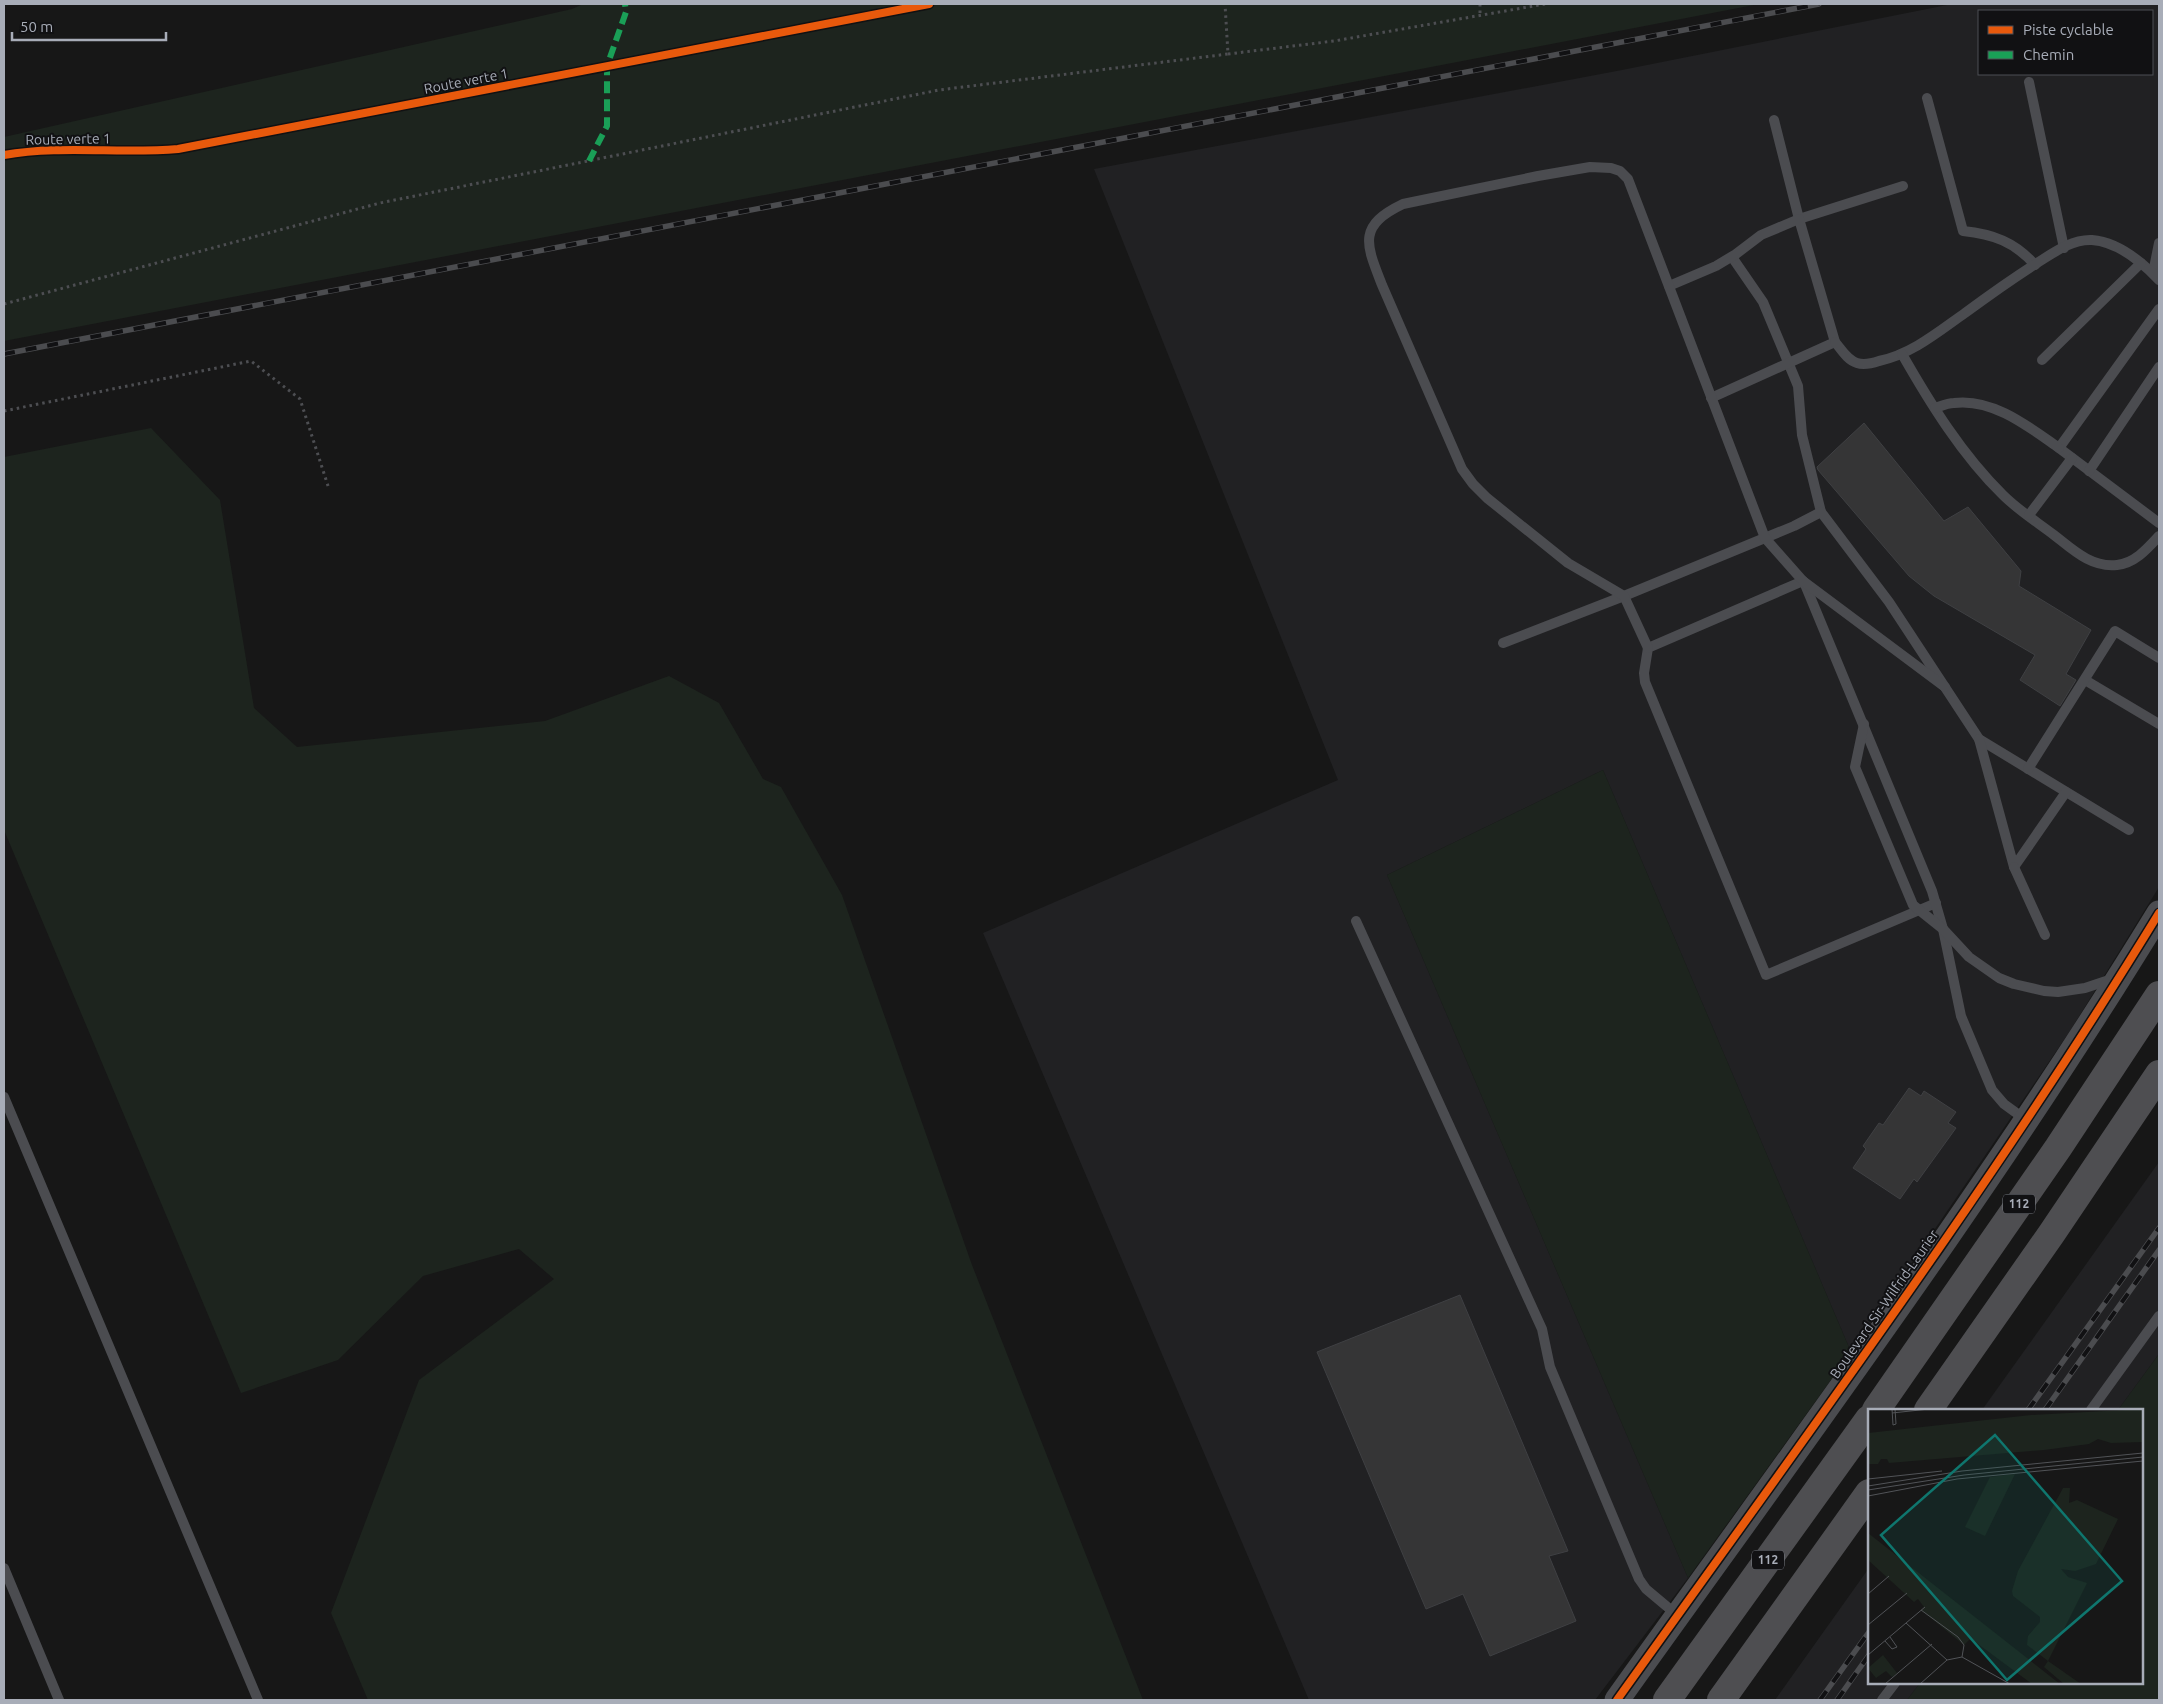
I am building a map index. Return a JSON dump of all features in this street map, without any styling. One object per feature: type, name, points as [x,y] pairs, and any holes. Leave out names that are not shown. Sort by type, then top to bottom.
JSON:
[{"type":"highway","name":"112","points":[[1877,1409],[2036,1180],[2159,995]]},
{"type":"highway","points":[[1929,1409],[2159,1074]]},
{"type":"highway","points":[[2101,1161],[2159,1094]]},
{"type":"highway","name":"112","points":[[1667,1700],[1868,1420]]},
{"type":"highway","points":[[1721,1700],[1868,1494]]},
{"type":"street","name":"Boulevard Sir-Wilfrid-Laurier","points":[[1617,1700],[1897,1308],[2026,1120],[2120,977],[2159,913]]},
{"type":"lane","points":[[2029,82],[2064,248]]},
{"type":"lane","points":[[1927,98],[1963,231],[1980,232],[1998,237],[2020,249],[2035,264]]},
{"type":"lane","points":[[1774,120],[1799,219],[1836,342],[1848,357],[1857,364],[1873,363],[1902,354],[1922,344],[2035,264],[2064,248],[2086,240],[2108,243],[2157,274]]},
{"type":"lane","points":[[1936,903],[1766,975],[1645,682],[1644,673],[1648,648],[1624,596],[1568,563],[1487,498],[1462,469],[1371,257],[1369,236],[1374,224],[1384,213],[1402,204],[1538,176],[1590,167],[1612,168],[1628,178],[1765,538],[1803,581],[1944,687]]},
{"type":"lane","points":[[1668,286],[1716,266],[1732,257],[1761,235],[1799,219],[1903,186]]},
{"type":"lane","points":[[2157,274],[2159,243]]},
{"type":"lane","points":[[1732,257],[1763,302],[1798,386],[1802,435],[1821,512],[1889,602],[1979,739],[2014,867],[2045,935]]},
{"type":"lane","points":[[2042,360],[2141,263]]},
{"type":"lane","points":[[2059,448],[2159,309]]},
{"type":"lane","points":[[1711,398],[1836,342]]},
{"type":"lane","points":[[1902,354],[1957,441],[2003,495],[2071,548],[2088,560],[2100,565],[2117,565],[2131,562],[2143,553],[2159,536]]},
{"type":"lane","points":[[2089,471],[2159,367]]},
{"type":"lane","points":[[1935,408],[1953,403],[1971,403],[2007,414],[2059,448],[2159,523]]},
{"type":"lane","points":[[2029,515],[2072,458]]},
{"type":"lane","points":[[1503,643],[1765,538],[1821,512]]},
{"type":"lane","points":[[1648,648],[1803,581]]},
{"type":"lane","points":[[1803,581],[1864,724],[1936,903],[1961,1016],[1987,1081],[1997,1098],[2026,1120]]},
{"type":"lane","points":[[2028,769],[2115,631],[2159,658]]},
{"type":"lane","points":[[2085,680],[2159,724]]},
{"type":"lane","points":[[1864,724],[1855,767],[1913,905],[1943,929],[1969,957],[2000,978],[2044,991],[2073,990],[2120,977]]},
{"type":"lane","points":[[1979,739],[2129,830]]},
{"type":"lane","points":[[2014,867],[2066,792]]},
{"type":"lane","points":[[1356,921],[1542,1329],[1550,1367],[1639,1580],[1646,1589],[1678,1616]]},
{"type":"lane","points":[[4,1098],[258,1700]]},
{"type":"lane","points":[[2093,1409],[2159,1316]]},
{"type":"lane","points":[[4,1568],[59,1700]]},
{"type":"lane","points":[[1882,1700],[1893,1684]]},
{"type":"path","points":[[1225,4],[1228,54]]},
{"type":"path","points":[[1480,4],[1480,15]]},
{"type":"path","points":[[4,304],[390,201],[939,90],[1334,41],[1545,4]]},
{"type":"path","points":[[4,412],[251,360],[300,399],[329,489]]},
{"type":"shaded area","points":[[583,4],[1759,4],[4,341],[4,137],[572,9]]},
{"type":"shaded area","points":[[1952,4],[2159,4],[2159,887],[2070,1031],[1851,1352],[1603,770],[1387,875],[1688,1578],[1595,1700],[1309,1700],[983,933],[1338,780],[1094,169],[1622,70]]},
{"type":"shaded area","points":[[151,428],[220,500],[254,708],[297,747],[545,721],[669,676],[719,703],[763,779],[781,787],[842,895],[972,1265],[1143,1700],[368,1700],[331,1613],[419,1380],[554,1279],[519,1249],[423,1276],[338,1360],[241,1393],[4,830],[4,457]]},
{"type":"shaded area","points":[[1603,770],[1851,1352],[1688,1578],[1387,875]]},
{"type":"shaded area","points":[[2159,1162],[2159,1354],[2119,1409],[1983,1409]]},
{"type":"shaded area","points":[[2159,1354],[2159,1700],[1907,1700],[1919,1684],[2143,1684],[2143,1409],[2119,1409]]},
{"type":"shaded area","points":[[1868,1569],[1868,1684],[1919,1684],[1907,1700],[1775,1700]]},
{"type":"building","points":[[1864,423],[1944,521],[1968,507],[2021,571],[2019,586],[2091,630],[2066,674],[2076,680],[2060,706],[2020,680],[2035,655],[1934,596],[1909,576],[1818,470],[1817,467]]},
{"type":"building","points":[[1909,1088],[1921,1096],[1924,1091],[1956,1112],[1948,1123],[1956,1128],[1917,1182],[1914,1179],[1900,1199],[1853,1168],[1866,1149],[1863,1146],[1879,1123],[1883,1125]]},
{"type":"building","points":[[1460,1295],[1568,1551],[1549,1556],[1576,1621],[1490,1656],[1463,1594],[1426,1609],[1317,1352]]},
{"type":"railway","points":[[4,354],[1819,4]]},
{"type":"railway","points":[[2029,1409],[2159,1228]]},
{"type":"railway","points":[[2046,1409],[2159,1250]]},
{"type":"railway","points":[[1820,1700],[1868,1633]]},
{"type":"railway","points":[[1837,1700],[1868,1656]]},
{"type":"marked path","points":[[589,161],[607,126],[607,66],[626,12],[625,4]]},
{"type":"cycle path","name":"Route verte 1","points":[[4,155],[69,150],[134,151],[178,149],[929,4]]},
{"type":"cycle path","points":[[1617,1700],[1826,1409],[1963,1213],[2096,1014],[2159,913]]}]
